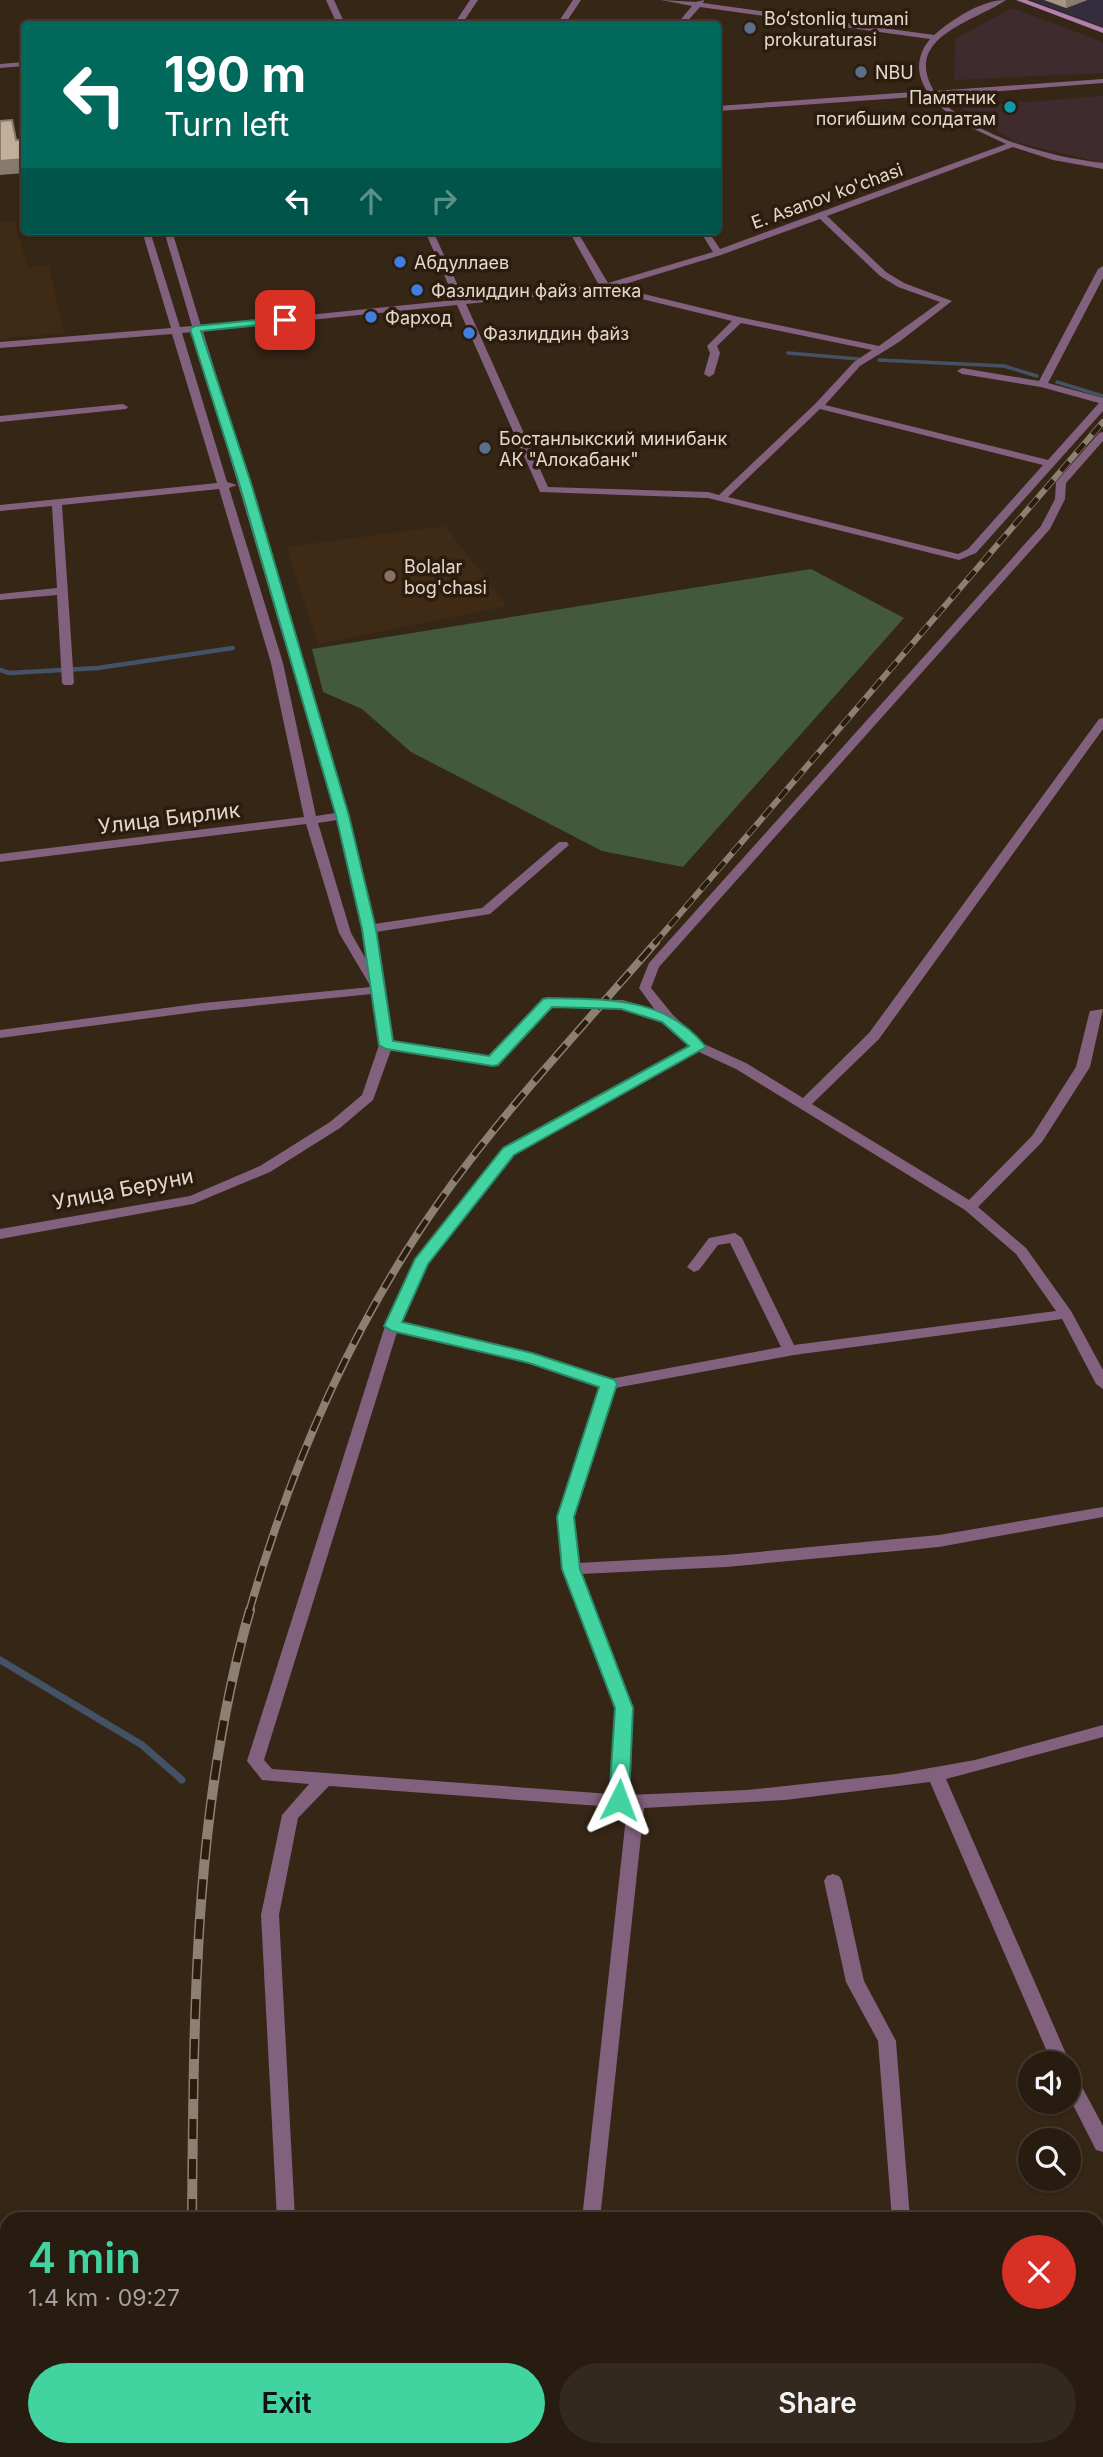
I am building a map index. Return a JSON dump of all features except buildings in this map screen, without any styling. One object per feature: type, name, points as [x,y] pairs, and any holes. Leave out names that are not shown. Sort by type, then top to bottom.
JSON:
[{"type":"main road","points":[[1020,0],[1103,31]]},
{"type":"street","points":[[330,0],[340,21]]},
{"type":"street","points":[[460,21],[474,0]]},
{"type":"street","points":[[563,21],[577,0]]},
{"type":"street","points":[[665,0],[700,2],[938,38]]},
{"type":"street","points":[[1002,0],[966,15],[938,38],[924,54],[923,72],[932,93],[966,124],[1010,146],[1103,168]]},
{"type":"street","points":[[684,21],[700,2]]},
{"type":"street","points":[[0,66],[21,64]]},
{"type":"street","points":[[721,109],[1103,81]]},
{"type":"street","name":"E. Asanov ko'chasi","points":[[0,345],[195,329],[605,287],[718,253],[1010,146]]},
{"type":"street","points":[[721,498],[818,406],[857,364],[896,341],[947,301],[901,285],[883,274],[821,215]]},
{"type":"street","points":[[0,1034],[203,1007],[378,990],[345,933],[310,820],[278,663],[147,235]]},
{"type":"street","name":"Улица Беруни","points":[[0,1234],[194,1200],[265,1169],[335,1125],[368,1097],[386,1045],[369,929],[342,816],[169,235]]},
{"type":"street","points":[[431,235],[458,303],[544,490],[708,495],[959,557],[972,551],[1103,403],[1042,384],[962,371]]},
{"type":"street","points":[[575,235],[605,287],[739,320],[879,349]]},
{"type":"street","points":[[707,235],[718,253]]},
{"type":"street","points":[[1042,384],[1103,269]]},
{"type":"street","points":[[709,374],[715,353],[712,346],[739,320]]},
{"type":"street","points":[[818,406],[1050,464]]},
{"type":"street","points":[[0,419],[124,407]]},
{"type":"street","points":[[1103,435],[1061,482],[1060,499],[1046,527],[653,966],[645,988],[668,1018],[699,1047],[741,1066],[970,1207],[1021,1251],[1066,1314],[1103,1384]]},
{"type":"street","points":[[0,508],[245,483]]},
{"type":"street","points":[[57,502],[69,680]]},
{"type":"street","points":[[0,597],[63,591]]},
{"type":"street","points":[[804,1105],[874,1036],[1103,721]]},
{"type":"street","name":"Улица Бирлик","points":[[0,858],[342,816]]},
{"type":"street","points":[[369,929],[486,911],[563,845]]},
{"type":"street","points":[[386,1045],[493,1062],[548,1002],[623,1004],[668,1018]]},
{"type":"street","points":[[970,1207],[1037,1139],[1083,1067],[1095,1014],[1103,1013]]},
{"type":"street","points":[[699,1047],[509,1152],[421,1262],[392,1326],[255,1761],[268,1775],[323,1782],[627,1801],[776,1794],[935,1774],[1103,1731]]},
{"type":"street","points":[[694,1267],[714,1241],[735,1238],[790,1351]]},
{"type":"street","points":[[392,1326],[532,1358],[609,1384],[790,1351],[1066,1314]]},
{"type":"street","points":[[592,2212],[627,1801],[624,1708],[571,1569],[565,1517],[609,1384]]},
{"type":"street","points":[[571,1569],[726,1561],[939,1542],[1103,1512]]},
{"type":"street","points":[[935,1774],[1056,2051]]},
{"type":"street","points":[[286,2212],[270,1915],[290,1815],[323,1782]]},
{"type":"street","points":[[833,1881],[855,1982],[887,2041],[900,2212]]},
{"type":"street","points":[[1081,2102],[1103,2144]]},
{"type":"shaded area","points":[[1031,0],[1103,0],[1103,27]]},
{"type":"shaded area","points":[[1012,8],[1103,42],[1103,73],[954,80],[955,39]]},
{"type":"shaded area","points":[[1103,96],[1103,163],[1015,142],[960,107]]},
{"type":"shaded area","points":[[15,221],[27,267],[49,266],[64,333],[0,339],[0,222]]},
{"type":"shaded area","name":"Bolalar bog'chasi","points":[[445,526],[507,606],[318,644],[286,547]]},
{"type":"green space","points":[[811,569],[904,618],[683,867],[602,851],[411,752],[362,709],[323,692],[312,649]]},
{"type":"waterway","points":[[788,353],[859,359]]},
{"type":"waterway","points":[[879,360],[1004,366],[1037,376]]},
{"type":"waterway","points":[[1057,382],[1103,396]]},
{"type":"waterway","points":[[0,670],[9,673],[98,668],[233,648]]},
{"type":"waterway","points":[[0,1660],[142,1745],[182,1780]]},
{"type":"railway","points":[[654,944],[1103,422]]},
{"type":"railway","points":[[249,1612],[281,1512],[320,1414],[366,1320],[392,1275],[446,1192],[503,1118],[656,942]]},
{"type":"railway","points":[[192,2212],[196,1988],[207,1836],[231,1685],[250,1610]]},
{"type":"place","name":"Bo‘stonliq tumani prokuraturasi","points":[[750,28]]},
{"type":"place","name":"NBU","points":[[861,72]]},
{"type":"place","name":"Памятник погибшим солдатам","points":[[1010,107]]},
{"type":"place","name":"Абдуллаев","points":[[400,262]]},
{"type":"place","name":"Фазлиддин файз аптека","points":[[417,290]]},
{"type":"place","name":"Фарход","points":[[371,317]]},
{"type":"place","name":"Фазлиддин файз","points":[[469,333]]},
{"type":"place","name":"Бостанлыкский минибанк АК \"Алокабанк\"","points":[[485,448]]},
{"type":"place","name":"Bolalar bog'chasi","points":[[390,576]]},
{"type":"route","points":[[285,320],[195,329],[245,483],[342,816],[369,929],[386,1045],[493,1062],[548,1002],[623,1004],[668,1018],[699,1047],[509,1152],[421,1262],[392,1326],[532,1358],[609,1384],[565,1517],[571,1569],[624,1708],[619,1800]]}]
